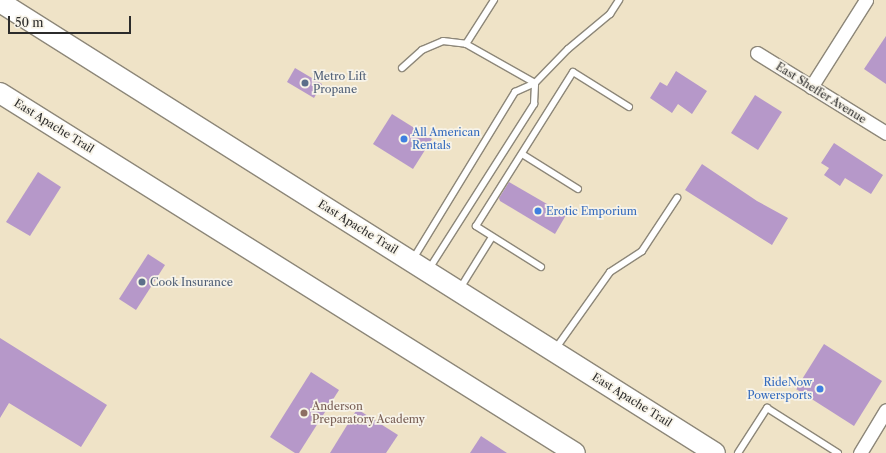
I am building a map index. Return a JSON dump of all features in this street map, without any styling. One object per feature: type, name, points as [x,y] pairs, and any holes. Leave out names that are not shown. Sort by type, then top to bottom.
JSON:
[{"type":"main road","name":"East Apache Trail","points":[[0,2],[715,453]]},
{"type":"main road","name":"East Apache Trail","points":[[0,93],[576,453]]},
{"type":"street","points":[[811,87],[866,0]]},
{"type":"street","name":"East Sheffer Avenue","points":[[756,53],[886,133]]},
{"type":"street","points":[[860,453],[886,410]]},
{"type":"lane","points":[[466,44],[494,0]]},
{"type":"lane","points":[[411,261],[515,92],[535,83],[568,49],[610,14],[619,0]]},
{"type":"lane","points":[[402,68],[422,50],[443,41],[466,44],[535,83]]},
{"type":"lane","points":[[541,267],[476,226],[573,72],[629,107]]},
{"type":"lane","points":[[428,272],[534,104],[535,83]]},
{"type":"lane","points":[[522,154],[578,189]]},
{"type":"lane","points":[[554,351],[610,272],[642,251],[677,198]]},
{"type":"lane","points":[[458,291],[492,237]]},
{"type":"lane","points":[[738,453],[767,408],[838,453]]},
{"type":"building","points":[[886,36],[886,84],[864,69]]},
{"type":"building","name":"Metro Lift Propane","points":[[295,68],[322,84],[314,98],[287,82]]},
{"type":"building","points":[[676,71],[707,91],[692,114],[678,104],[672,113],[650,98],[660,82],[667,86]]},
{"type":"building","points":[[755,95],[782,112],[758,150],[731,133]]},
{"type":"building","name":"All American Rentals","points":[[392,114],[432,139],[413,169],[373,144]]},
{"type":"building","points":[[834,143],[883,175],[871,194],[845,178],[840,186],[824,175],[829,168],[821,163]]},
{"type":"building","points":[[702,164],[757,201],[788,218],[772,245],[685,190]]},
{"type":"building","points":[[38,172],[61,187],[30,236],[6,222]]},
{"type":"building","name":"Erotic Emporium","points":[[509,182],[566,215],[555,234],[500,201],[499,198]]},
{"type":"building","name":"Cook Insurance","points":[[148,254],[165,265],[136,310],[119,299]]},
{"type":"building","points":[[0,338],[107,405],[81,447],[9,403],[0,418]]},
{"type":"building","points":[[824,344],[882,381],[854,426],[796,389]]},
{"type":"building","name":"Anderson Preparatory Academy","points":[[311,372],[339,390],[299,453],[295,453],[270,437]]},
{"type":"building","points":[[357,409],[398,435],[386,453],[330,453]]},
{"type":"building","points":[[481,436],[507,453],[470,453]]},
{"type":"place","name":"Metro Lift Propane","points":[[305,83]]},
{"type":"place","name":"All American Rentals","points":[[404,139]]},
{"type":"place","name":"Erotic Emporium","points":[[538,211]]},
{"type":"place","name":"Cook Insurance","points":[[142,282]]},
{"type":"place","name":"RideNow Powersports","points":[[820,389]]},
{"type":"place","name":"Anderson Preparatory Academy","points":[[304,413]]}]
